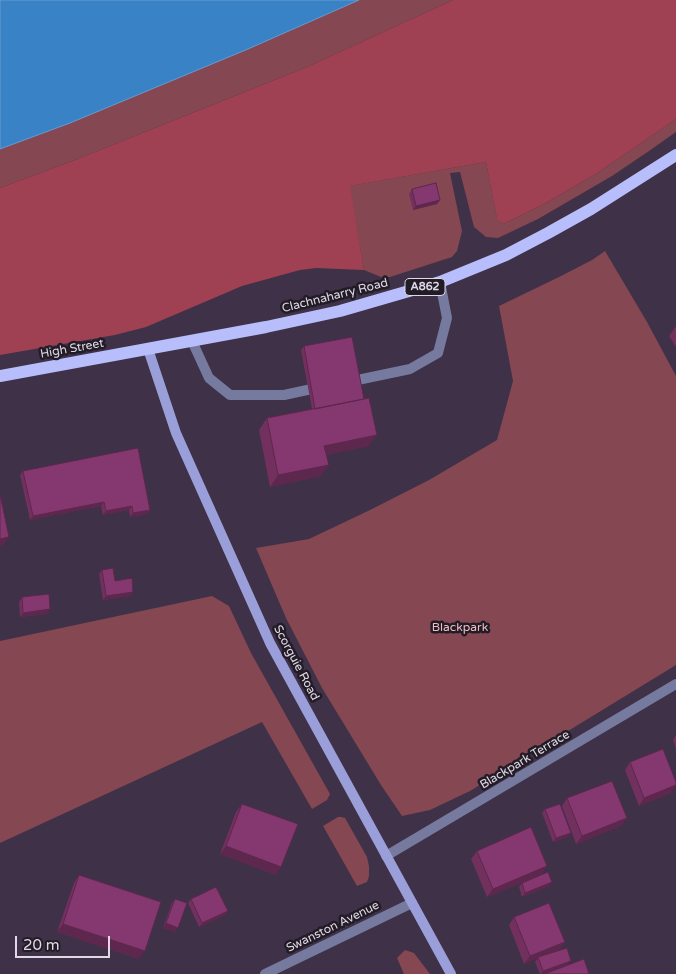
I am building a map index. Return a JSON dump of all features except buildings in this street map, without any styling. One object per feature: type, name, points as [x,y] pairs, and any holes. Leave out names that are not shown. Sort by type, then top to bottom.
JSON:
[{"type":"main road","name":"Clachnaharry Road","points":[[148,349],[340,311],[440,282],[506,255],[548,233],[592,209],[676,155]]},
{"type":"main road","name":"High Street","points":[[0,376],[148,349]]},
{"type":"street","points":[[192,341],[209,378],[230,396],[284,395],[410,369],[438,353],[447,318],[440,282]]},
{"type":"street","name":"Scorguie Road","points":[[148,349],[176,432],[270,643],[452,974]]},
{"type":"street","name":"Blackpark Terrace","points":[[386,856],[676,684]]},
{"type":"street","name":"Swanston Avenue","points":[[264,974],[412,903]]},
{"type":"green space","points":[[359,0],[453,0],[307,67],[0,188],[0,149],[70,123],[248,49]]},
{"type":"green space","points":[[676,119],[676,132],[612,176],[538,219],[498,238],[486,237],[474,227],[460,172],[450,173],[462,231],[457,251],[452,257],[390,277],[381,277],[364,270],[349,186],[486,162],[497,218],[503,224],[544,204],[596,174]]},
{"type":"green space","name":"Blackpark","points":[[605,251],[676,376],[676,665],[470,791],[430,810],[402,816],[322,688],[286,618],[256,548],[309,539],[429,480],[497,440],[513,381],[499,306],[592,260]]},
{"type":"green space","points":[[212,596],[229,606],[251,653],[330,794],[327,800],[312,809],[262,722],[0,843],[0,641]]},
{"type":"green space","points":[[338,817],[345,818],[367,857],[369,876],[367,882],[357,886],[323,826]]},
{"type":"green space","points":[[405,950],[414,953],[430,974],[404,974],[397,958]]},
{"type":"shaded area","points":[[453,0],[676,0],[676,119],[596,174],[544,204],[503,224],[497,219],[486,162],[350,186],[364,270],[316,268],[300,270],[242,286],[146,327],[115,335],[0,355],[0,188],[307,67]]},
{"type":"water","points":[[0,0],[359,0],[248,49],[70,123],[0,149]]}]
